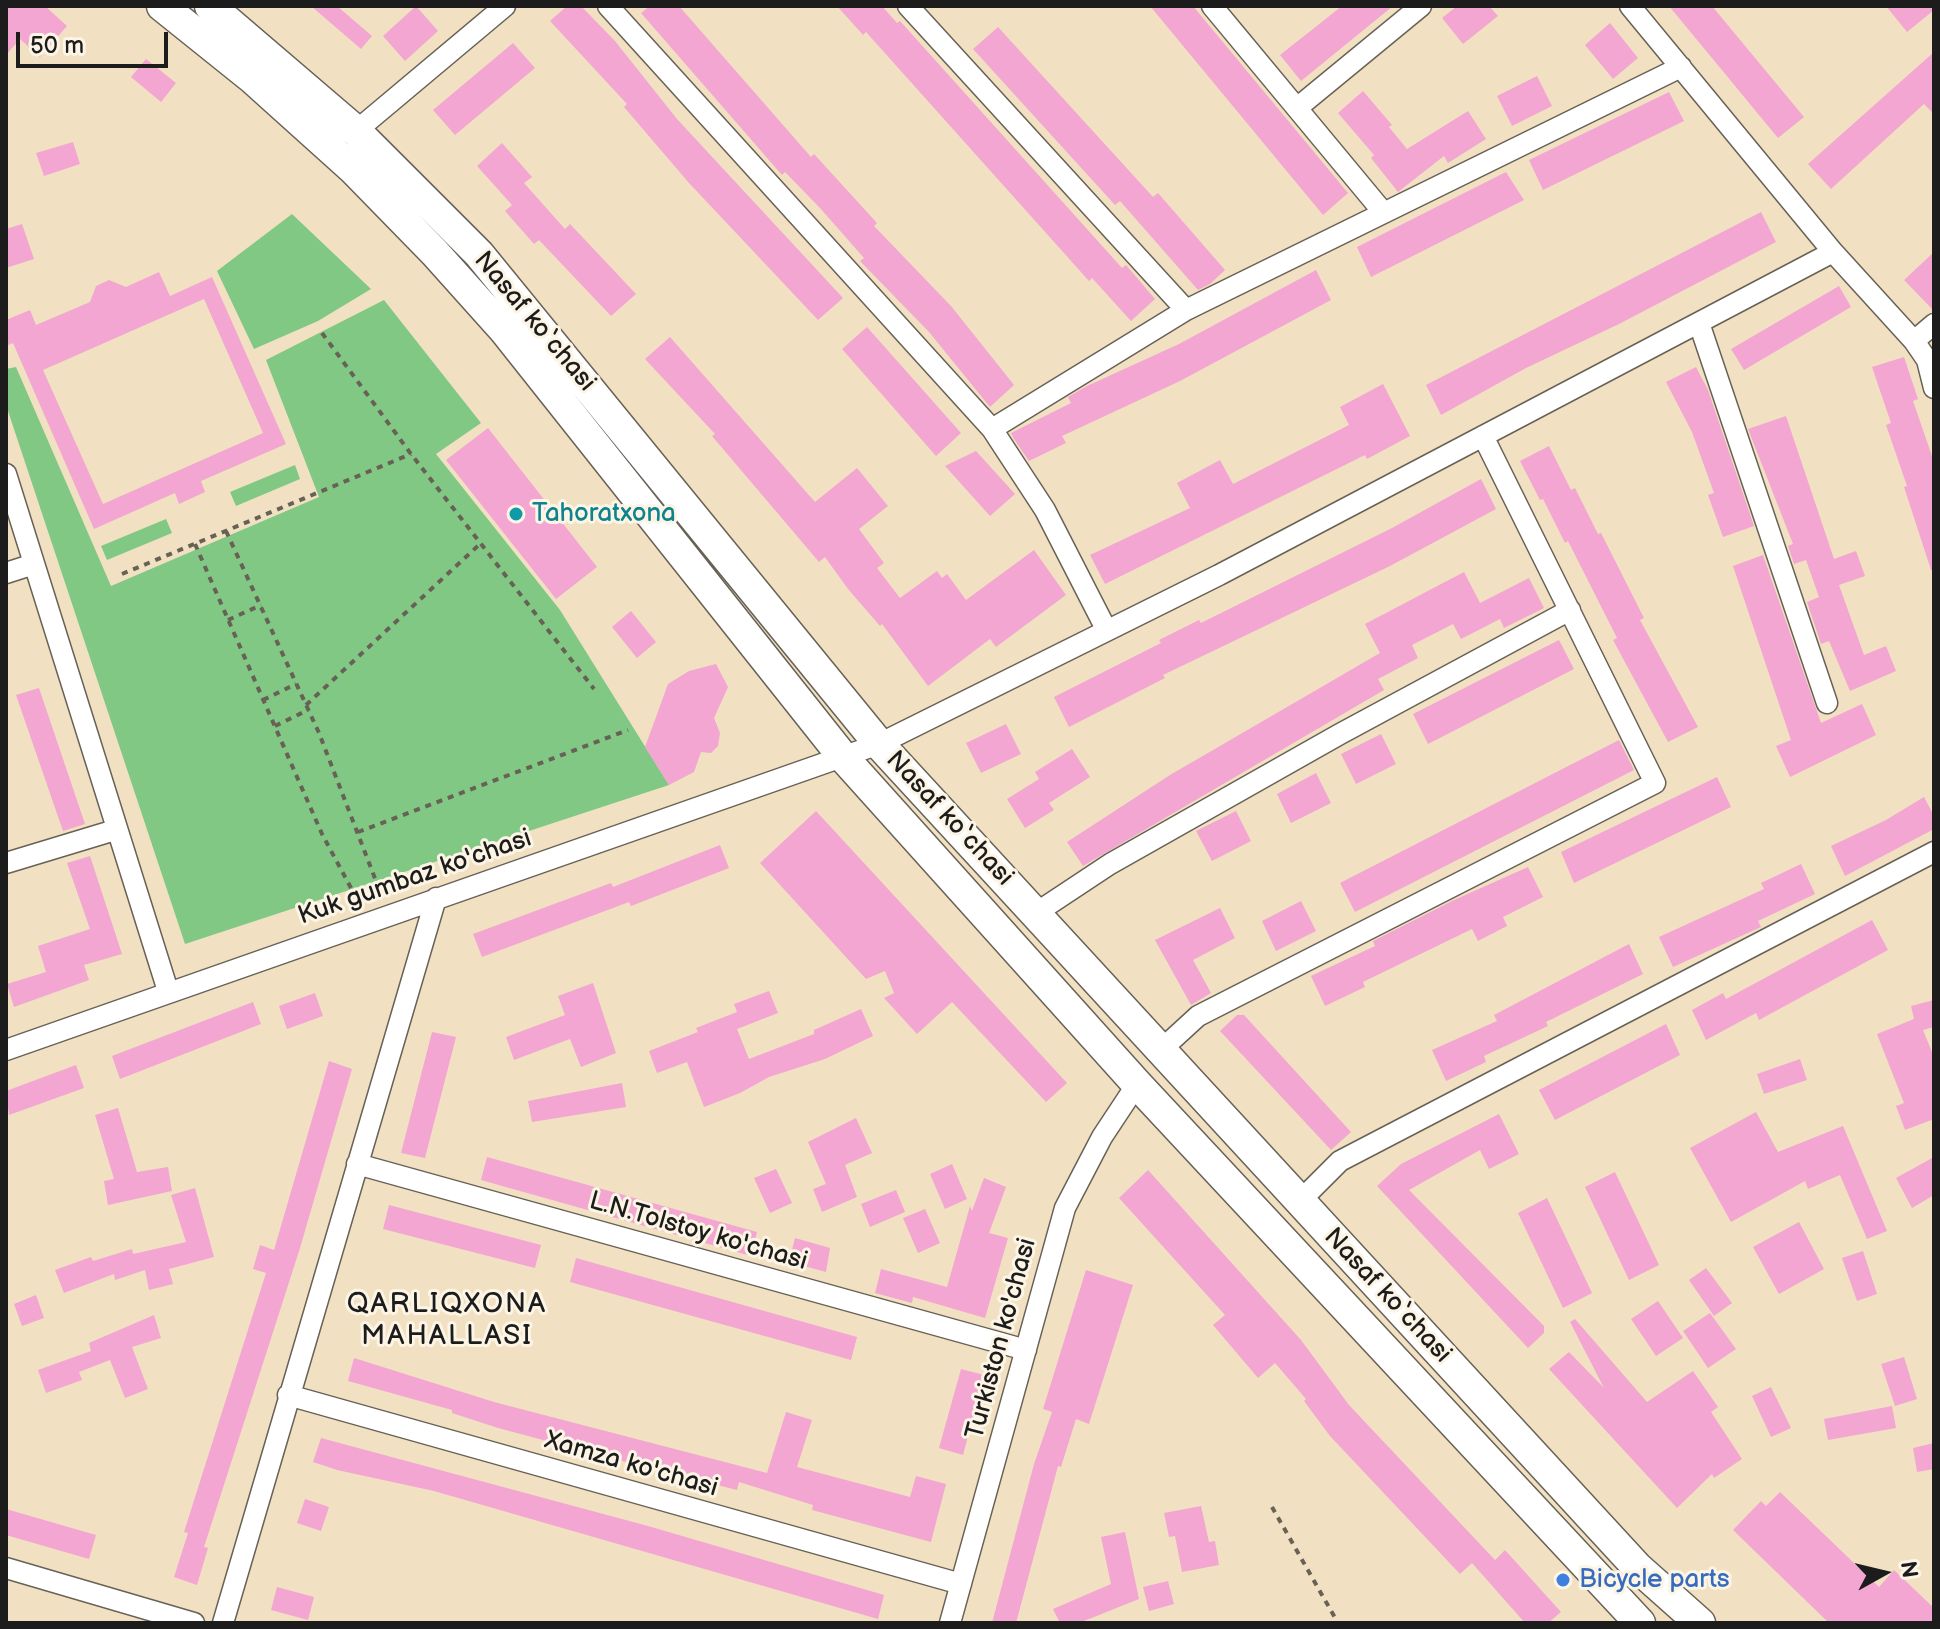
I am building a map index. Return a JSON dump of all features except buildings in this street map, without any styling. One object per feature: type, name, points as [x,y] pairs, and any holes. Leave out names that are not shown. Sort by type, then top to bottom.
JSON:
[{"type":"main road","name":"Nasaf ko‘chasi","points":[[162,6],[253,79],[353,169],[435,253],[504,330],[843,757],[1137,1084],[1640,1623]]},
{"type":"main road","name":"Nasaf ko‘chasi","points":[[210,6],[356,131],[479,254],[879,744],[1637,1567],[1700,1623]]},
{"type":"street","points":[[356,131],[505,6]]},
{"type":"street","points":[[608,6],[992,429],[1045,510],[1106,629]]},
{"type":"street","points":[[908,6],[1186,310]]},
{"type":"street","points":[[1212,6],[1383,212]]},
{"type":"street","points":[[1297,108],[1421,6]]},
{"type":"street","points":[[1630,6],[1833,252],[1930,358],[1934,388]]},
{"type":"street","points":[[992,429],[1186,310],[1681,67]]},
{"type":"street","name":"Kuk gumbaz ko'chasi","points":[[6,1050],[879,744],[1219,575],[1833,252]]},
{"type":"street","points":[[1699,323],[1827,703]]},
{"type":"street","points":[[1914,341],[1934,324]]},
{"type":"street","points":[[1162,1049],[1198,1016],[1655,783],[1483,436]]},
{"type":"street","points":[[6,474],[115,830],[168,991]]},
{"type":"street","points":[[6,573],[34,564]]},
{"type":"street","points":[[1036,913],[1137,848],[1570,610]]},
{"type":"street","points":[[6,863],[115,830]]},
{"type":"street","points":[[1300,1201],[1340,1161],[1934,852]]},
{"type":"street","points":[[223,1623],[436,898]]},
{"type":"street","name":"Turkiston ko'chasi","points":[[950,1623],[1065,1208],[1102,1137],[1137,1084]]},
{"type":"street","name":"L.N.Tolstoy ko'chasi","points":[[357,1164],[1026,1350]]},
{"type":"street","name":"Xamza ko'chasi","points":[[288,1395],[961,1584]]},
{"type":"street","points":[[6,1568],[194,1623]]},
{"type":"path","points":[[322,333],[411,454],[594,689]]},
{"type":"path","points":[[122,574],[411,454]]},
{"type":"path","points":[[226,531],[307,707],[376,881]]},
{"type":"path","points":[[275,726],[307,707],[481,543]]},
{"type":"path","points":[[195,544],[322,834],[351,888]]},
{"type":"path","points":[[228,620],[261,605]]},
{"type":"path","points":[[263,700],[296,684]]},
{"type":"path","points":[[358,832],[628,730]]},
{"type":"path","points":[[1272,1507],[1338,1623]]},
{"type":"green space","points":[[292,214],[371,289],[318,321],[254,349],[217,271]]},
{"type":"green space","points":[[384,300],[481,423],[436,454],[560,610],[669,785],[185,944],[6,405],[6,369],[16,367],[111,586],[319,497],[266,360]]},
{"type":"green space","points":[[295,465],[300,479],[236,506],[230,492]]},
{"type":"green space","points":[[166,519],[172,533],[107,560],[101,546]]},
{"type":"place","name":"Tahoratxona","points":[[516,514]]},
{"type":"place","name":"Bicycle parts","points":[[1563,1580]]},
{"type":"district","name":"QARLIQXONA MAHALLASI","points":[[447,1321]]}]
